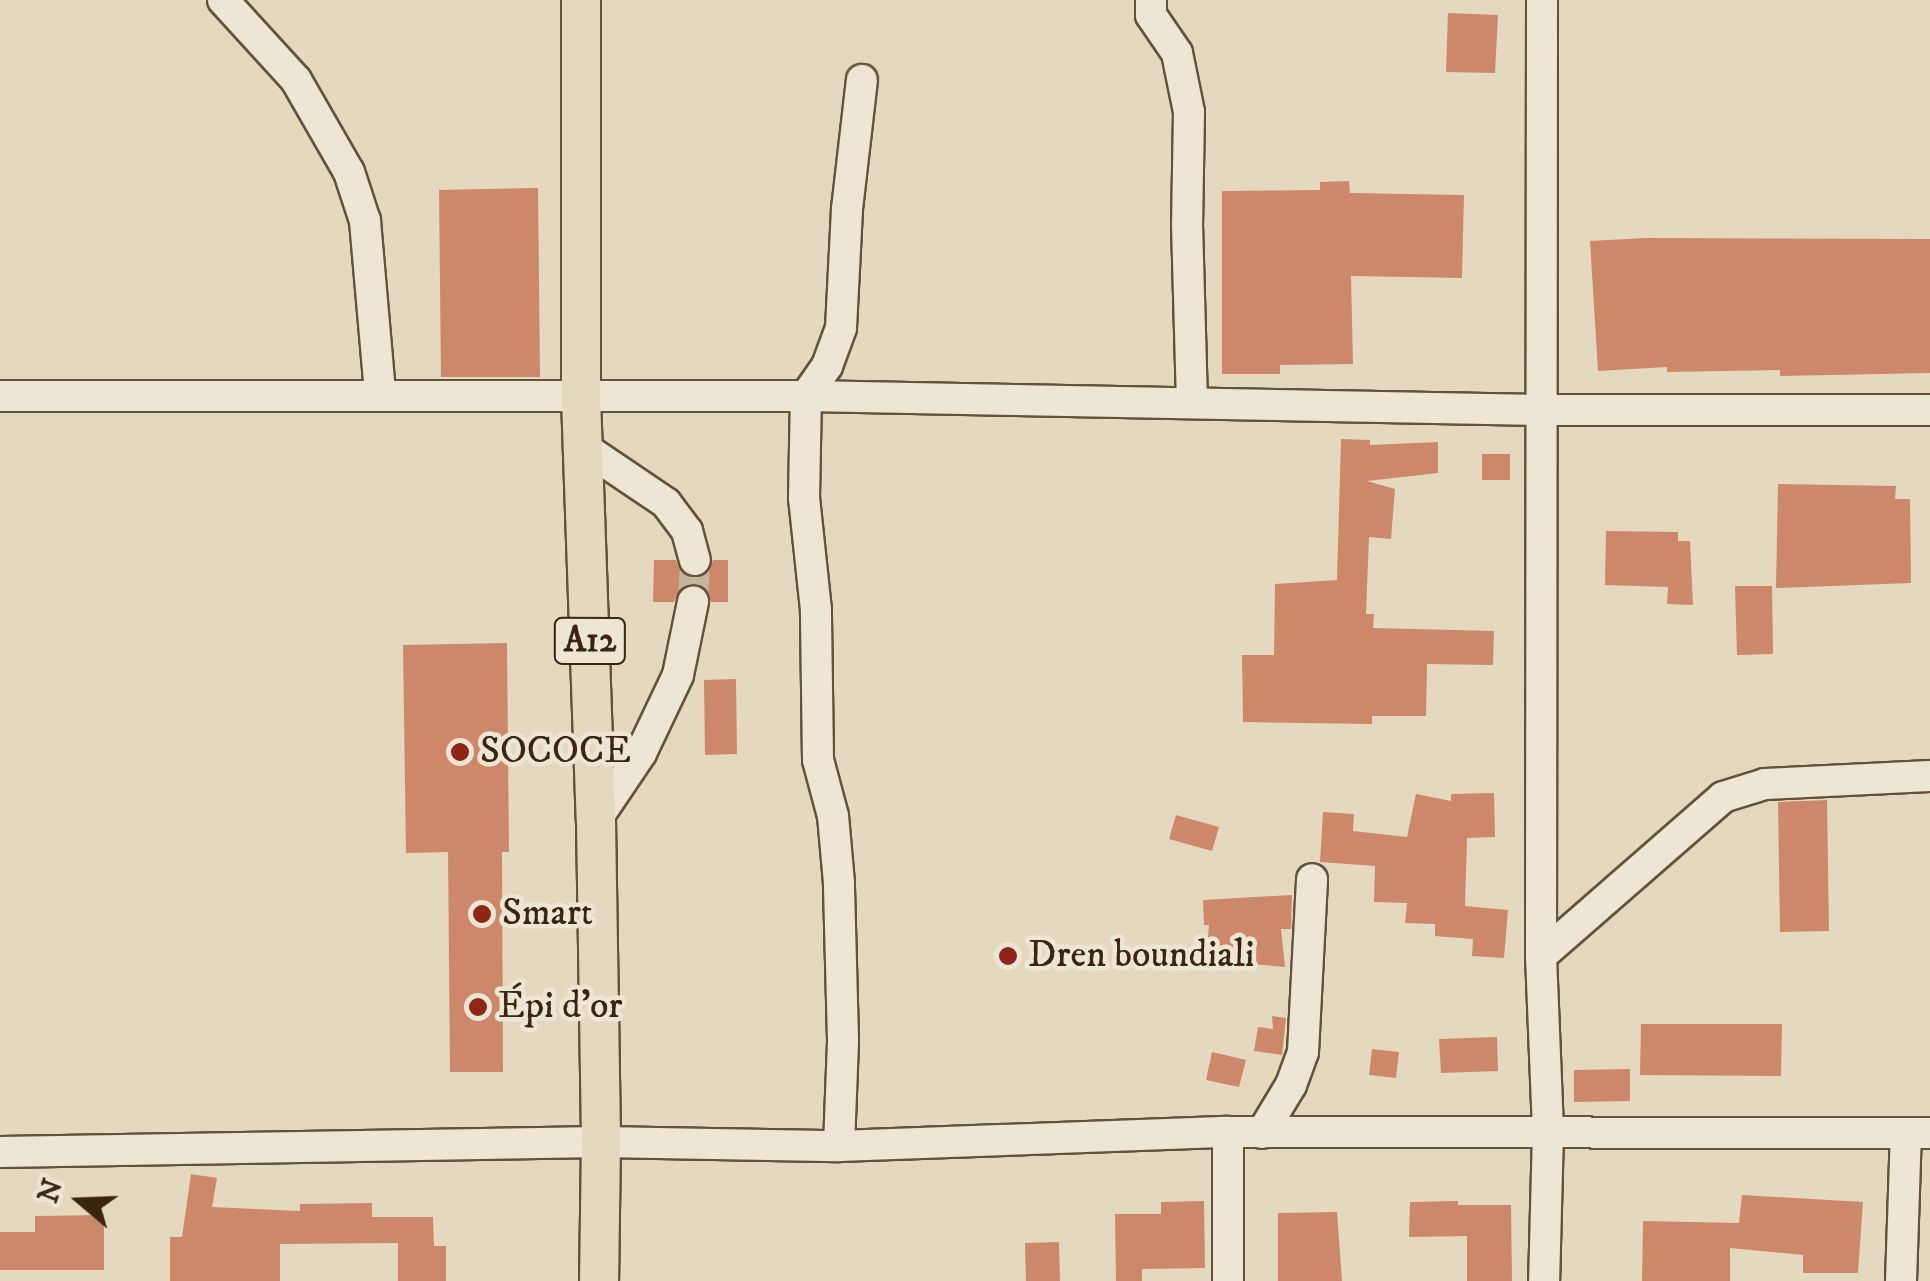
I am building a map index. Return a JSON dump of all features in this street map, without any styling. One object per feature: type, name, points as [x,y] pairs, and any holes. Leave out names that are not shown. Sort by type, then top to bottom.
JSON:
[{"type":"main road","name":"A12","points":[[581,0],[581,398],[596,820],[602,1142],[598,1281]]},
{"type":"street","points":[[223,0],[296,80],[349,172],[365,221],[380,393]]},
{"type":"street","points":[[1151,0],[1151,15],[1176,53],[1189,112],[1187,224],[1192,402]]},
{"type":"street","points":[[1542,0],[1542,956],[1548,1132],[1544,1281]]},
{"type":"street","points":[[839,1146],[843,1040],[839,884],[834,816],[818,760],[816,610],[804,498],[806,396],[827,366],[841,328],[847,209],[862,80]]},
{"type":"street","points":[[0,396],[806,396],[1540,410],[1930,410]]},
{"type":"street","points":[[583,448],[666,503],[687,531],[694,560]]},
{"type":"street","points":[[596,820],[641,753],[678,674],[692,602]]},
{"type":"street","points":[[1542,956],[1723,797],[1765,784],[1930,776]]},
{"type":"street","points":[[1262,1132],[1291,1085],[1304,1052],[1312,879]]},
{"type":"street","points":[[1228,1132],[1228,1281]]},
{"type":"street","points":[[0,1152],[602,1142],[839,1146],[1228,1132],[1918,1134],[1901,1281]]},
{"type":"building","points":[[1448,13],[1498,15],[1495,73],[1446,72]]},
{"type":"building","points":[[1349,181],[1350,193],[1464,195],[1462,278],[1351,276],[1353,364],[1280,365],[1280,374],[1222,374],[1222,191],[1320,190],[1320,182]]},
{"type":"building","points":[[538,188],[540,377],[441,377],[439,190]]},
{"type":"building","points":[[1930,239],[1930,373],[1780,376],[1780,370],[1667,372],[1667,367],[1598,371],[1590,241]]},
{"type":"building","points":[[1341,439],[1370,440],[1370,445],[1438,442],[1438,473],[1367,481],[1395,489],[1391,539],[1369,537],[1366,614],[1374,614],[1373,628],[1494,631],[1493,665],[1427,664],[1426,716],[1372,716],[1372,724],[1243,722],[1242,655],[1274,655],[1275,584],[1337,580]]},
{"type":"building","points":[[1482,454],[1510,454],[1510,480],[1482,480]]},
{"type":"building","points":[[1778,484],[1896,486],[1895,499],[1910,499],[1911,583],[1776,588]]},
{"type":"building","points":[[1606,531],[1678,532],[1678,541],[1690,541],[1693,605],[1667,604],[1668,587],[1605,585]]},
{"type":"building","points":[[654,560],[676,560],[681,573],[691,578],[708,574],[713,560],[728,560],[728,602],[711,602],[706,589],[696,584],[680,589],[674,602],[653,602]]},
{"type":"building","points":[[1735,586],[1772,586],[1773,654],[1737,655]]},
{"type":"building","points":[[507,643],[509,852],[502,852],[503,1072],[450,1072],[448,852],[406,853],[403,645]]},
{"type":"building","points":[[736,679],[737,754],[705,755],[704,680]]},
{"type":"building","points":[[1494,793],[1495,837],[1467,838],[1465,906],[1508,910],[1504,958],[1472,956],[1473,939],[1435,936],[1435,924],[1405,923],[1407,903],[1374,902],[1375,866],[1320,862],[1323,812],[1354,814],[1353,831],[1407,837],[1416,794],[1451,801],[1451,794]]},
{"type":"building","points":[[1827,800],[1829,931],[1780,932],[1778,802]]},
{"type":"building","points":[[1176,815],[1219,827],[1212,851],[1169,839]]},
{"type":"building","points":[[1292,895],[1291,929],[1281,929],[1285,967],[1206,960],[1209,925],[1204,925],[1203,900]]},
{"type":"building","points":[[1272,1016],[1286,1018],[1282,1055],[1254,1051],[1258,1027],[1273,1029]]},
{"type":"building","points":[[1641,1024],[1782,1024],[1781,1076],[1640,1075]]},
{"type":"building","points":[[1497,1037],[1498,1071],[1441,1073],[1439,1039]]},
{"type":"building","points":[[1372,1049],[1399,1052],[1396,1078],[1369,1075]]},
{"type":"building","points":[[1212,1052],[1246,1060],[1239,1087],[1206,1080]]},
{"type":"building","points":[[1630,1069],[1630,1101],[1574,1102],[1574,1070]]},
{"type":"building","points":[[191,1174],[217,1178],[212,1207],[300,1211],[300,1204],[372,1203],[372,1217],[433,1217],[434,1246],[446,1246],[446,1281],[398,1281],[398,1243],[280,1244],[280,1281],[170,1281],[170,1237],[182,1237]]},
{"type":"building","points":[[1742,1195],[1863,1202],[1858,1273],[1803,1273],[1803,1255],[1730,1248],[1730,1281],[1642,1281],[1643,1221],[1739,1223]]},
{"type":"building","points":[[1204,1201],[1205,1268],[1142,1269],[1142,1281],[1116,1281],[1115,1214],[1161,1214],[1161,1202]]},
{"type":"building","points":[[1458,1201],[1458,1205],[1511,1205],[1512,1281],[1467,1281],[1467,1236],[1409,1237],[1410,1202]]},
{"type":"building","points":[[1337,1212],[1342,1281],[1278,1281],[1278,1213]]},
{"type":"building","points":[[104,1215],[104,1270],[0,1270],[0,1232],[35,1232],[35,1216]]},
{"type":"building","points":[[1059,1242],[1060,1281],[1026,1281],[1025,1243]]},
{"type":"tunnel","points":[[693,602],[695,560]]},
{"type":"place","name":"SOCOCE","points":[[460,752]]},
{"type":"place","name":"Smart","points":[[482,914]]},
{"type":"place","name":"Dren boundiali","points":[[1008,956]]},
{"type":"place","name":"Épi d'or","points":[[478,1007]]}]
